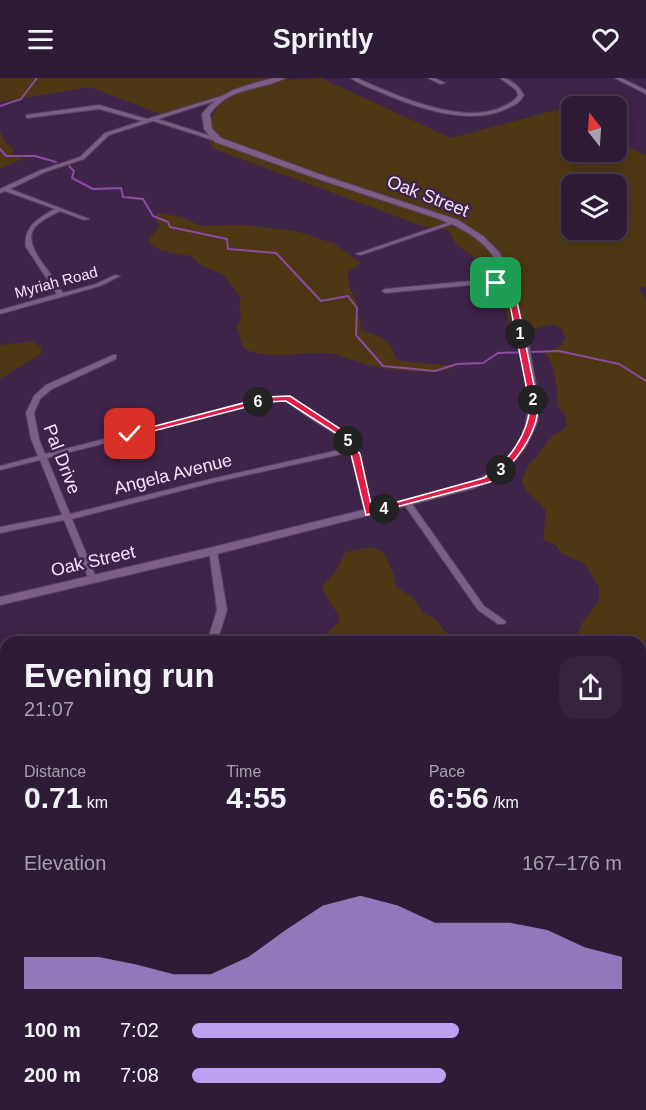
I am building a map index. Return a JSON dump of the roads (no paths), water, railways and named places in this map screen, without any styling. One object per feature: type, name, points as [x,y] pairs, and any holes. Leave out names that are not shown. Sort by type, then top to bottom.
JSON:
[{"type":"street","points":[[3,190],[43,171],[78,160],[90,152],[107,134],[282,78]]},
{"type":"street","points":[[353,78],[402,100],[441,110],[472,114],[500,110],[519,101],[521,95],[519,91],[502,78]]},
{"type":"street","points":[[430,78],[442,83],[435,86]]},
{"type":"street","points":[[617,78],[644,90]]},
{"type":"street","points":[[218,140],[208,129],[206,114],[215,103],[224,97]]},
{"type":"street","points":[[28,116],[99,107],[146,120]]},
{"type":"street","points":[[153,118],[218,140]]},
{"type":"street","name":"Oak Street","points":[[0,601],[369,513],[468,487],[487,480],[500,471],[529,432],[534,419],[534,405],[524,352],[509,282],[501,261],[493,250],[475,234],[455,222],[319,177],[218,140]]},
{"type":"street","points":[[3,190],[86,219]]},
{"type":"street","points":[[60,209],[34,226],[29,233],[28,241],[29,248],[61,295]]},
{"type":"street","points":[[359,254],[455,222]]},
{"type":"street","name":"Myriah Road","points":[[0,312],[106,283],[117,276]]},
{"type":"street","points":[[385,291],[509,282]]},
{"type":"street","name":"Pal Drive","points":[[93,580],[30,419],[31,408],[37,398],[58,382],[113,357]]},
{"type":"street","points":[[0,468],[266,400],[284,398],[291,400],[339,432],[353,449],[369,513]]},
{"type":"street","name":"Angela Avenue","points":[[0,530],[68,517],[202,483],[353,449]]},
{"type":"street","points":[[407,503],[481,608],[501,622]]},
{"type":"street","points":[[213,551],[222,610],[214,636]]},
{"type":"waterway","points":[[0,106],[21,99],[37,78]]},
{"type":"waterway","points":[[0,149],[6,156],[35,156],[56,162]]},
{"type":"waterway","points":[[69,166],[74,171],[72,178],[93,189],[121,188],[123,197],[143,199],[153,216],[168,222],[170,227],[227,239],[228,249],[276,253],[321,301],[348,296],[357,308],[356,335],[383,366],[435,371],[457,364],[483,363],[498,353],[559,351],[619,364],[646,381]]}]
